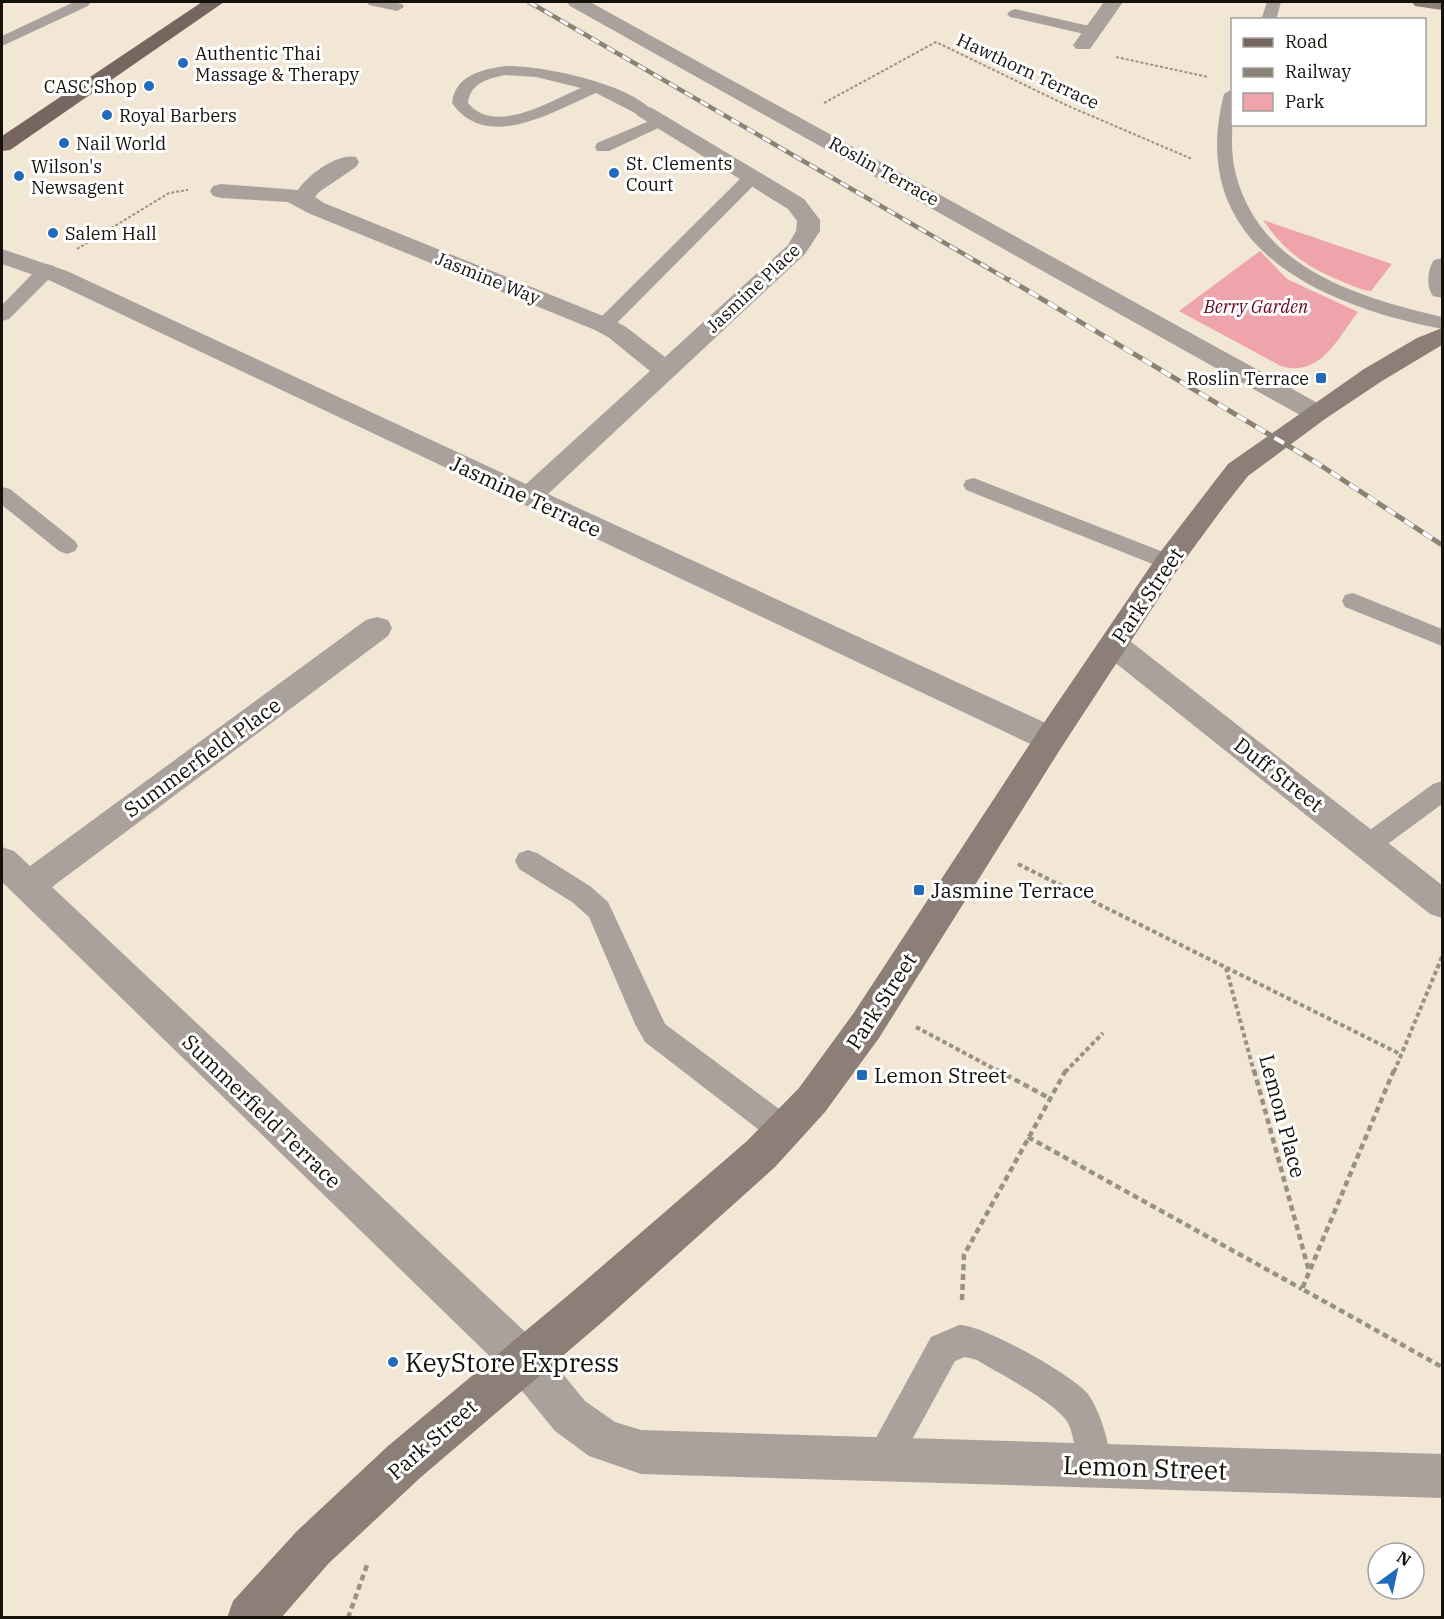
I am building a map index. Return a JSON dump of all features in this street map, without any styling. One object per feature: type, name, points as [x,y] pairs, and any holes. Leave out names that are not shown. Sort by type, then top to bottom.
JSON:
[{"type":"main road","points":[[2,145],[214,2]]},
{"type":"street","name":"Roslin Terrace","points":[[577,2],[794,120],[1309,418]]},
{"type":"street","points":[[1088,38],[1113,2]]},
{"type":"street","points":[[1422,2],[1443,4]]},
{"type":"street","name":"Jasmine Place","points":[[528,497],[804,240],[809,220],[796,204],[653,116]]},
{"type":"street","points":[[303,199],[311,187],[348,162]]},
{"type":"street","name":"Jasmine Way","points":[[221,190],[289,195],[303,199],[316,208],[604,326],[623,337],[665,370]]},
{"type":"street","name":"Jasmine Terrace","points":[[2,256],[47,270],[528,497],[1050,739]]},
{"type":"street","points":[[1443,265],[1440,272],[1443,291]]},
{"type":"street","name":"Park Street","points":[[250,1617],[329,1532],[404,1462],[736,1176],[783,1130],[834,1072],[1168,562],[1238,470],[1309,418],[1382,370],[1426,343],[1443,336]]},
{"type":"street","name":"Summerfield Place","points":[[15,874],[377,628]]},
{"type":"street","name":"Duff Street","points":[[1114,645],[1443,904]]},
{"type":"street","name":"Summerfield Terrace","points":[[15,874],[524,1360]]},
{"type":"street","name":"Lemon Street","points":[[524,1360],[570,1416],[604,1441],[641,1452],[1443,1476]]},
{"type":"lane","points":[[374,2],[397,7]]},
{"type":"lane","points":[[1269,18],[1274,2]]},
{"type":"lane","points":[[2,42],[83,3]]},
{"type":"lane","points":[[1015,14],[1088,38]]},
{"type":"lane","name":"Jasmine Place","points":[[596,87],[521,119],[508,122],[482,120],[465,111],[460,103],[463,89],[472,81],[499,72],[533,72],[596,87],[616,95],[653,116]]},
{"type":"lane","points":[[1231,102],[1225,126],[1226,173],[1230,189],[1244,216],[1287,263],[1304,275],[1330,288],[1404,314],[1443,323]]},
{"type":"lane","points":[[603,147],[653,116]]},
{"type":"lane","points":[[604,326],[752,177]]},
{"type":"lane","points":[[2,315],[47,270]]},
{"type":"lane","points":[[974,485],[1168,562]]},
{"type":"lane","points":[[2,494],[67,546]]},
{"type":"lane","points":[[1353,602],[1443,638]]},
{"type":"lane","points":[[1368,845],[1443,791]]},
{"type":"lane","points":[[528,861],[581,894],[599,910],[655,1033],[783,1130]]},
{"type":"lane","points":[[883,1459],[943,1349],[960,1340],[973,1341],[988,1348],[1070,1399],[1079,1408],[1087,1423],[1093,1465]]},
{"type":"path","points":[[1088,38],[1100,53],[1210,77]]},
{"type":"path","name":"Hawthorn Terrace","points":[[794,120],[936,42],[1066,105],[1226,173]]},
{"type":"path","points":[[47,270],[72,252],[169,193],[188,190],[221,190]]},
{"type":"path","points":[[982,846],[1400,1054]]},
{"type":"path","points":[[1302,1289],[1443,957]]},
{"type":"path","name":"Lemon Place","points":[[1226,968],[1309,1272]]},
{"type":"path","points":[[878,1007],[1049,1098]]},
{"type":"path","points":[[960,1340],[963,1255],[1062,1076],[1074,1060],[1103,1033]]},
{"type":"path","points":[[1028,1137],[1443,1367]]},
{"type":"green space","points":[[1263,220],[1392,264],[1371,291],[1364,290],[1333,278],[1295,256],[1273,234]]},
{"type":"green space","name":"Berry Garden","points":[[1260,251],[1287,279],[1358,312],[1326,354],[1307,366],[1295,368],[1281,366],[1179,311]]},
{"type":"railway","points":[[529,2],[1012,282]]},
{"type":"railway","points":[[1010,280],[1317,463],[1442,545]]},
{"type":"place","name":"Authentic Thai Massage & Therapy","points":[[183,63]]},
{"type":"place","name":"CASC Shop","points":[[149,86]]},
{"type":"place","name":"Royal Barbers","points":[[107,115]]},
{"type":"place","name":"Nail World","points":[[64,143]]},
{"type":"place","name":"St. Clements Court","points":[[614,173]]},
{"type":"place","name":"Wilson's Newsagent","points":[[19,176]]},
{"type":"place","name":"Salem Hall","points":[[53,233]]},
{"type":"place","name":"Roslin Terrace","points":[[1321,378]]},
{"type":"place","name":"Jasmine Terrace","points":[[919,890]]},
{"type":"place","name":"Lemon Street","points":[[862,1075]]},
{"type":"place","name":"KeyStore Express","points":[[393,1362]]}]
